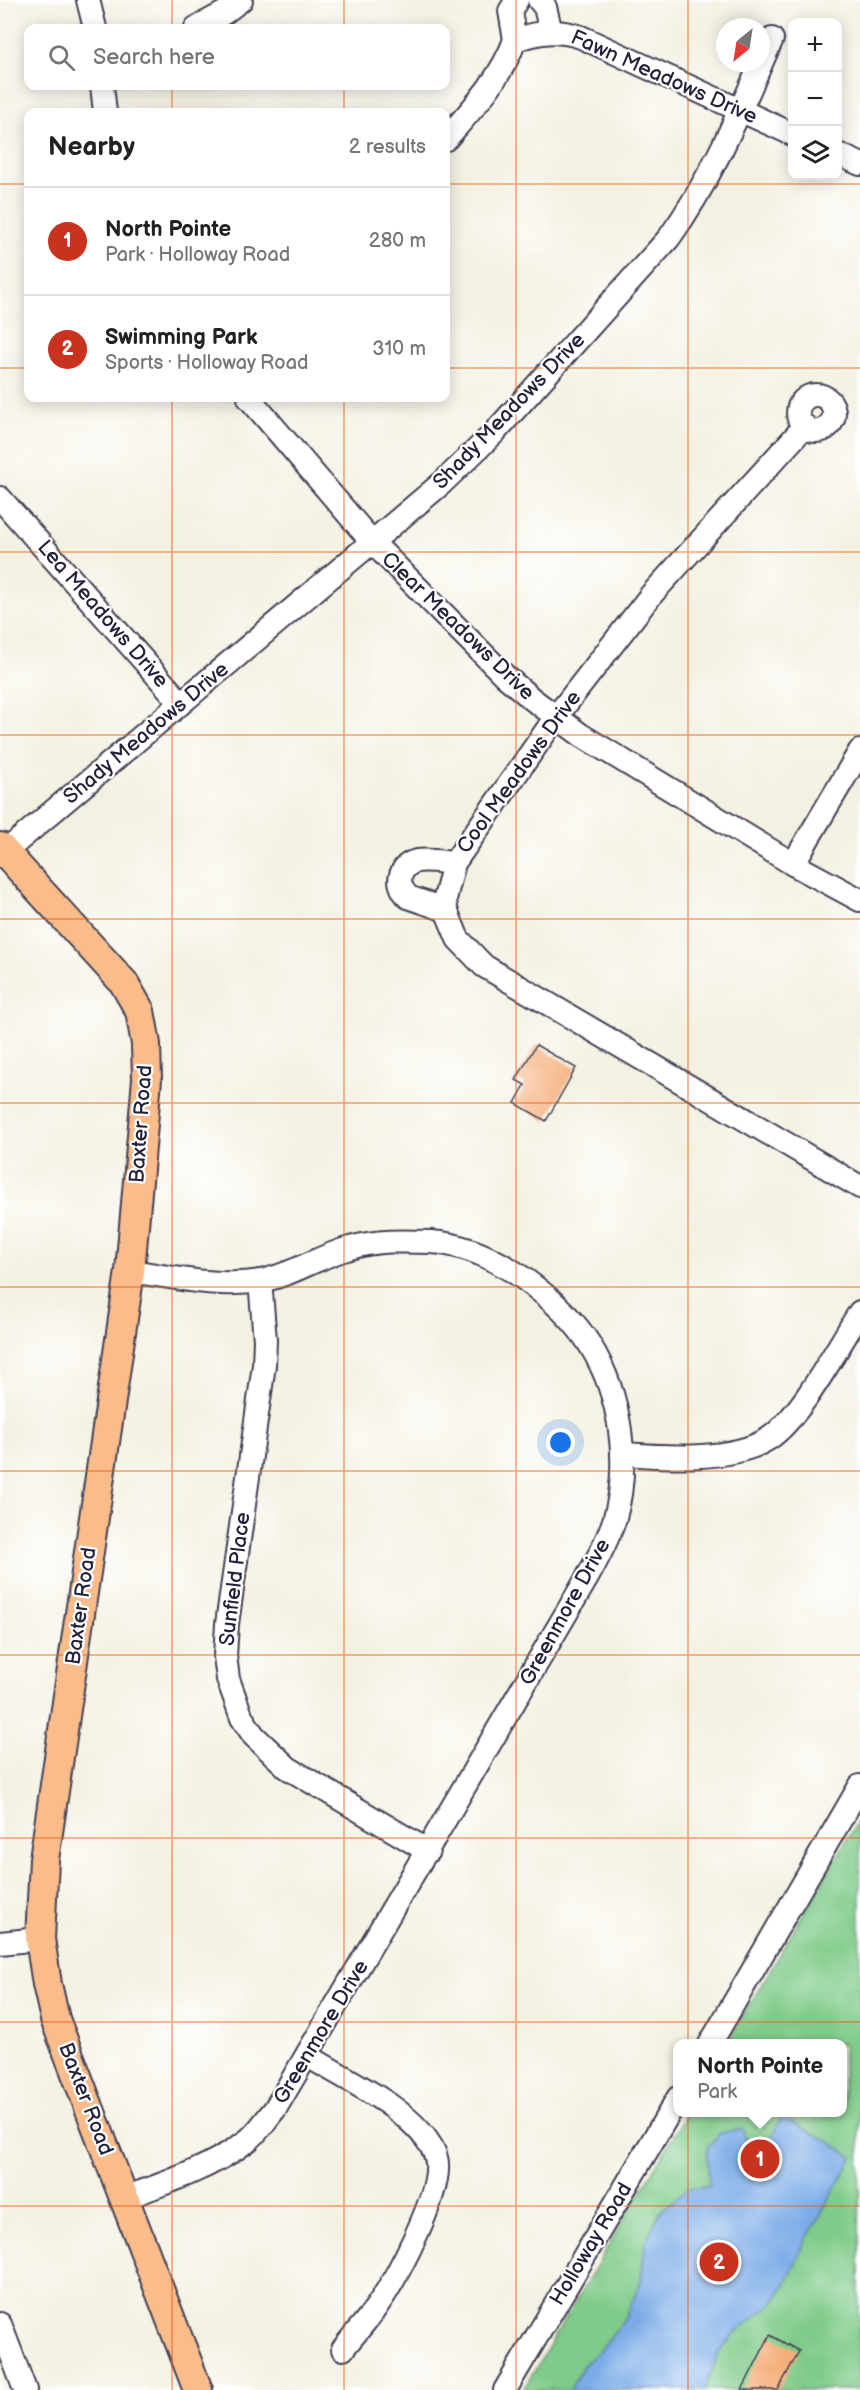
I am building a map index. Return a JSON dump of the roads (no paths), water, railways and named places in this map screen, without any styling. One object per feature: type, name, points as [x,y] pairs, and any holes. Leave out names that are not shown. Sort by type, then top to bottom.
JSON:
[{"type":"main road","name":"Baxter Road","points":[[1,852],[124,983],[140,1011],[146,1044],[147,1079],[130,1271],[44,1860],[40,1939],[55,2019],[198,2390]]},
{"type":"street","points":[[88,0],[94,24]]},
{"type":"street","points":[[204,24],[224,14],[241,0]]},
{"type":"street","points":[[517,0],[510,11],[533,35]]},
{"type":"street","points":[[450,134],[494,80],[508,58],[533,35],[545,7],[539,0]]},
{"type":"street","name":"Fawn Meadows Drive","points":[[533,35],[564,32],[581,38],[788,132]]},
{"type":"street","name":"Shady Meadows Drive","points":[[1,852],[442,483],[494,433],[669,238],[688,211],[719,157],[772,39]]},
{"type":"street","points":[[102,90],[105,108]]},
{"type":"street","points":[[842,156],[860,164]]},
{"type":"street","name":"Clear Meadows Drive","points":[[252,402],[372,542],[505,676],[556,717],[793,864],[860,900]]},
{"type":"street","name":"Cool Meadows Drive","points":[[805,426],[651,595],[556,717],[454,863],[445,899],[446,910],[458,939],[468,953],[484,966],[860,1188]]},
{"type":"street","name":"Lea Meadows Drive","points":[[0,498],[181,703]]},
{"type":"street","points":[[793,864],[860,751]]},
{"type":"street","points":[[446,910],[408,897],[401,886],[400,879],[405,867],[417,860],[454,863]]},
{"type":"street","name":"Greenmore Drive","points":[[124,2198],[181,2177],[227,2154],[249,2139],[275,2109],[604,1547],[614,1519],[621,1480],[622,1454],[613,1396],[590,1345],[573,1323],[540,1290],[515,1273],[465,1248],[435,1242],[376,1243],[348,1248],[289,1274],[260,1281],[214,1283],[130,1271]]},
{"type":"street","name":"Sunfield Place","points":[[260,1281],[266,1340],[264,1365],[227,1624],[225,1656],[233,1698],[254,1736],[288,1768],[428,1851]]},
{"type":"street","points":[[622,1454],[713,1455],[748,1448],[768,1439],[799,1408],[860,1312]]},
{"type":"street","points":[[712,2039],[860,1786]]},
{"type":"street","points":[[0,1943],[40,1939]]},
{"type":"street","points":[[308,2056],[404,2114],[431,2144],[437,2164],[428,2206],[398,2270],[378,2305],[343,2349]]},
{"type":"street","name":"Holloway Road","points":[[505,2390],[673,2106]]},
{"type":"street","points":[[0,2324],[25,2390]]},
{"type":"water","points":[[782,2117],[853,2157],[805,2242],[786,2284],[770,2306],[734,2334],[718,2354],[705,2390],[570,2390],[582,2367],[606,2344],[626,2317],[641,2281],[645,2243],[660,2212],[688,2188],[709,2186],[707,2147],[720,2133],[742,2129],[757,2163]]},
{"type":"place","name":"North Pointe","points":[[760,2159]]},
{"type":"place","name":"Swimming Park","points":[[719,2262]]}]
